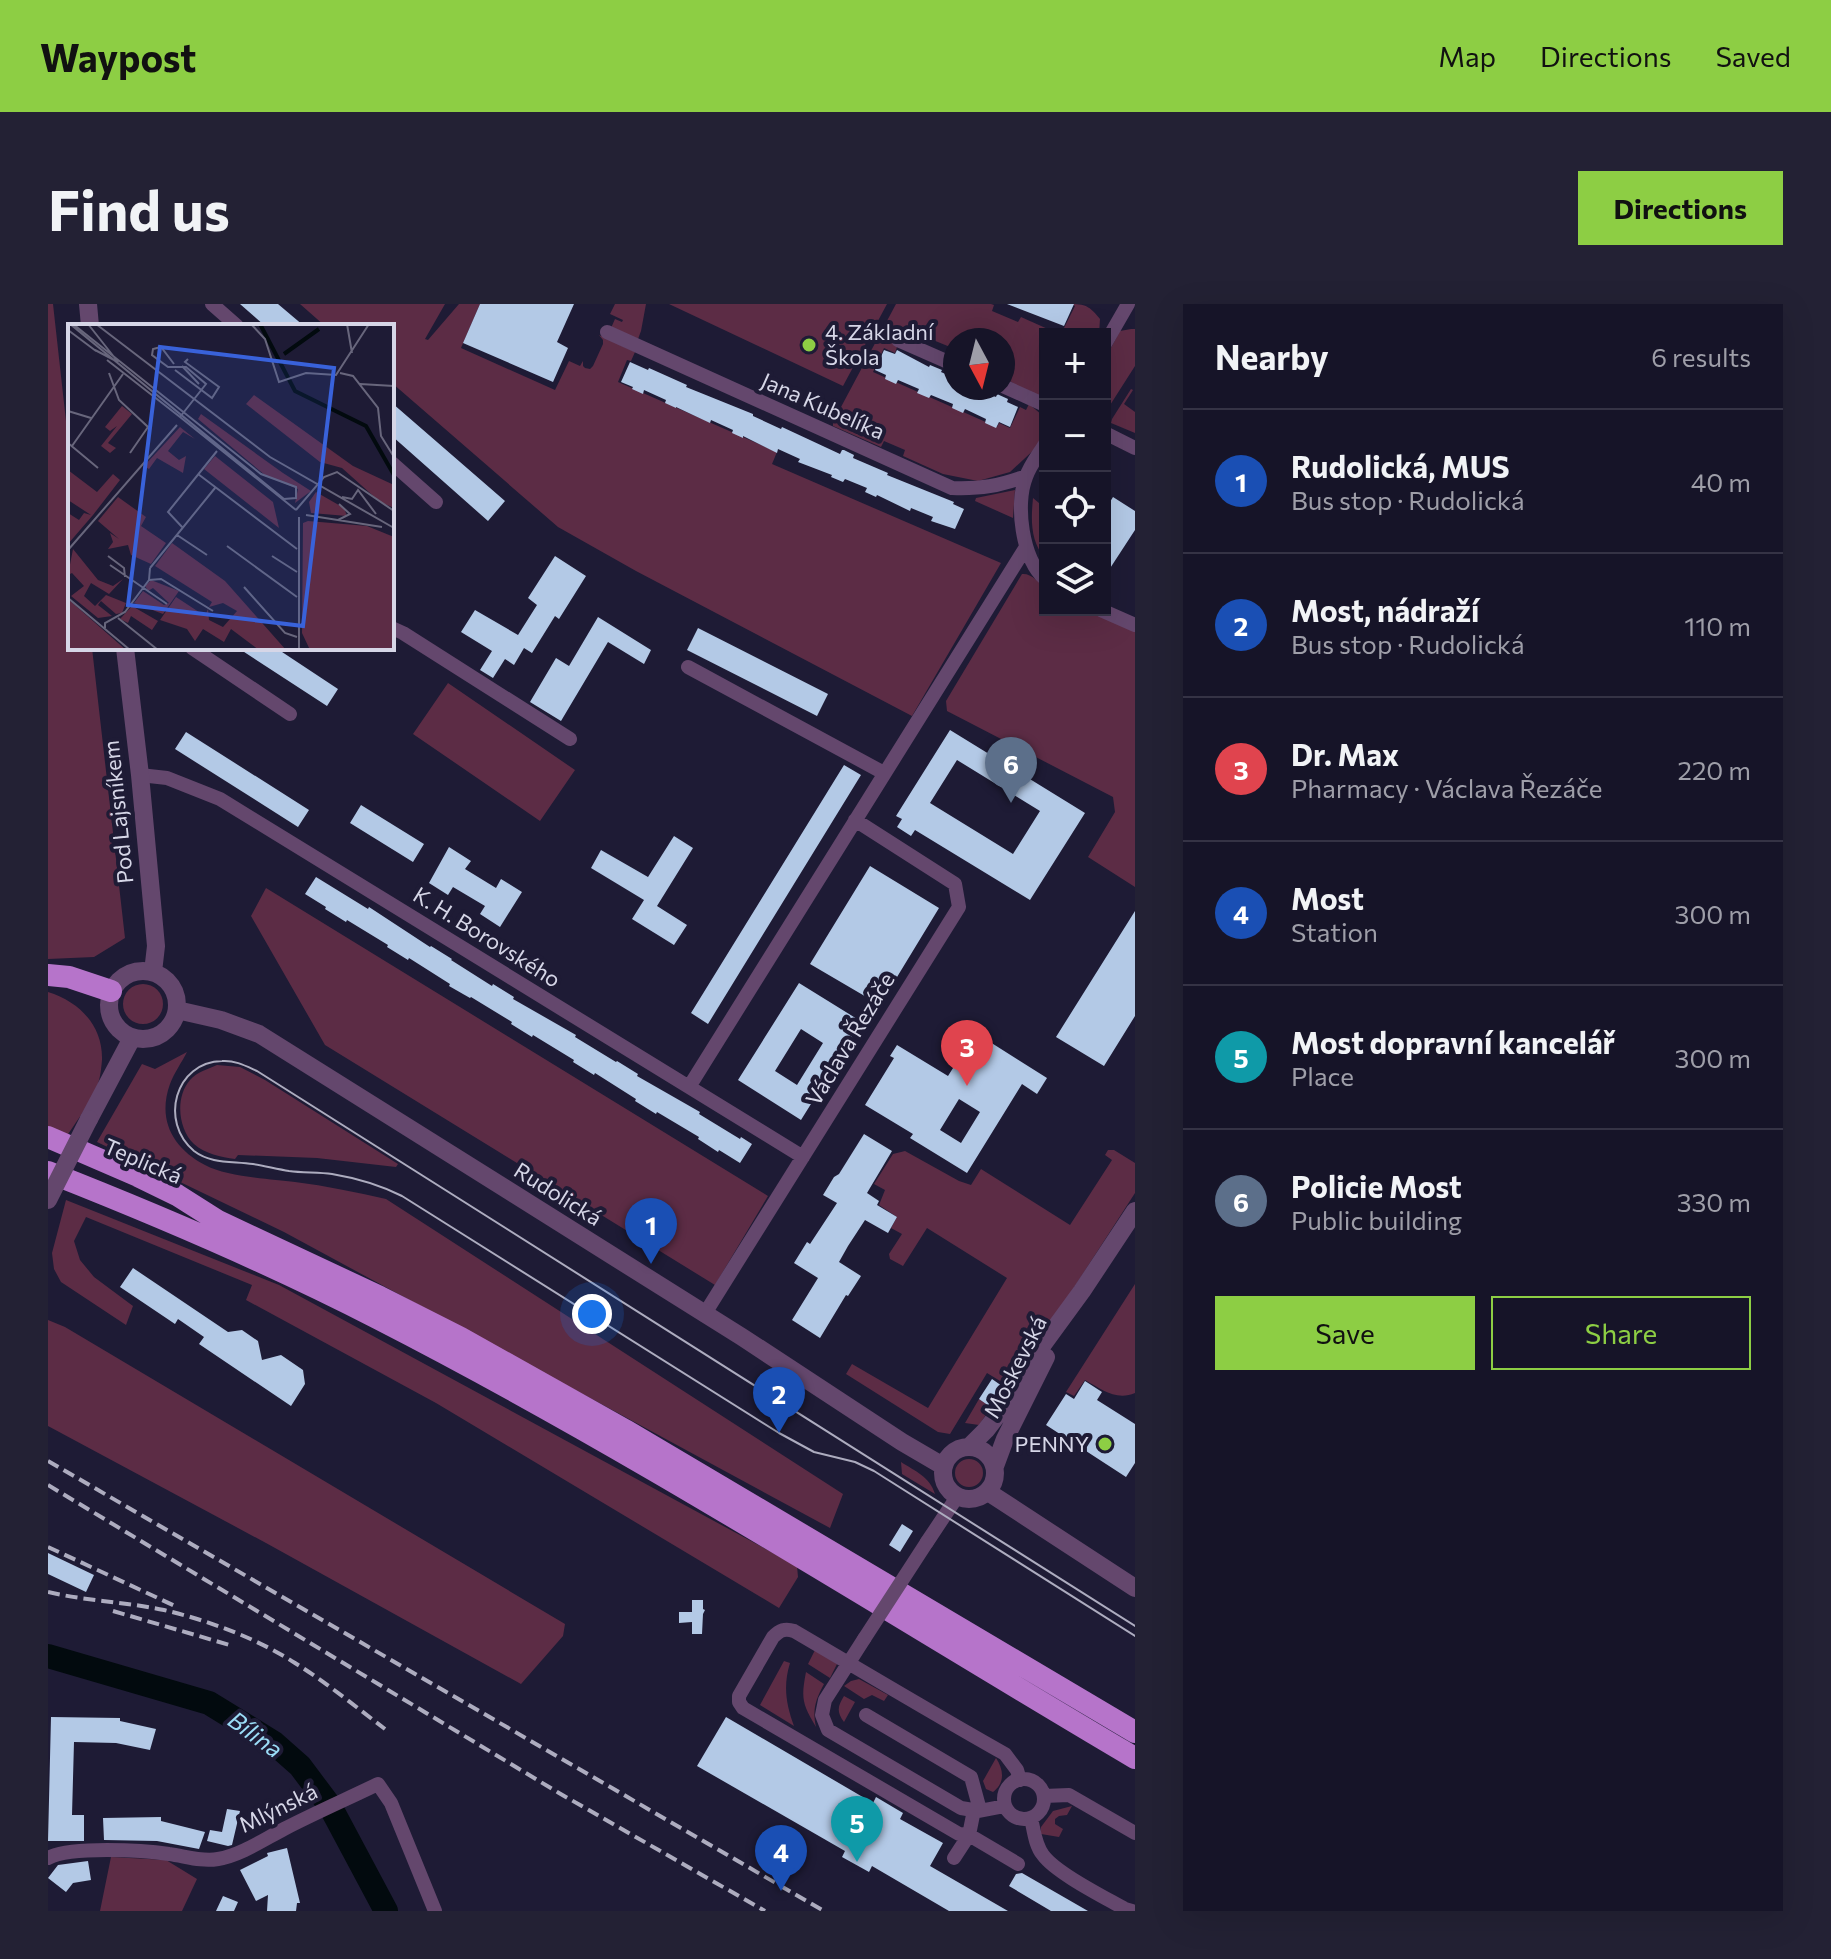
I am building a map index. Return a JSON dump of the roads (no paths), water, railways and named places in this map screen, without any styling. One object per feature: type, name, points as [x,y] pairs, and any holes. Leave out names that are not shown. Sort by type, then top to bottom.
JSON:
[{"type":"highway","points":[[48,975],[69,977],[111,991]]},
{"type":"highway","points":[[48,1137],[160,1186],[212,1229],[522,1394],[1135,1758]]},
{"type":"highway","name":"Teplická","points":[[48,1149],[212,1229]]},
{"type":"highway","points":[[48,1172],[212,1229],[380,1297],[461,1338],[625,1430],[1135,1732]]},
{"type":"highway","points":[[48,1183],[148,1221],[212,1229]]},
{"type":"street","points":[[88,304],[90,324]]},
{"type":"street","points":[[212,304],[235,324]]},
{"type":"street","points":[[1111,334],[1128,304]]},
{"type":"street","name":"Jana Kubelíka","points":[[607,332],[952,488],[982,489],[1026,476]]},
{"type":"street","points":[[898,340],[943,360]]},
{"type":"street","points":[[1015,391],[1039,402]]},
{"type":"street","points":[[1111,436],[1135,448]]},
{"type":"street","points":[[1039,454],[1026,476],[1021,509],[1026,547],[1039,574]]},
{"type":"street","points":[[394,465],[436,502]]},
{"type":"street","points":[[689,1087],[1026,547]]},
{"type":"street","points":[[1111,614],[1135,625]]},
{"type":"street","points":[[394,629],[570,739]]},
{"type":"street","name":"Pod Lajsníkem","points":[[125,650],[156,946],[153,972]]},
{"type":"street","points":[[195,650],[290,714]]},
{"type":"street","points":[[688,667],[884,773]]},
{"type":"street","name":"K. H. Borovského","points":[[140,775],[167,778],[220,799],[803,1157]]},
{"type":"street","name":"Václava Řezáče","points":[[704,1315],[959,907],[955,884],[855,820]]},
{"type":"street","points":[[133,972],[153,972],[169,982],[177,1000],[177,1010],[169,1028],[161,1034],[152,1038],[132,1038],[114,1024],[109,1013],[111,991],[124,976],[133,972]]},
{"type":"street","name":"Rudolická","points":[[177,1010],[221,1020],[259,1034],[943,1466]]},
{"type":"street","points":[[48,1200],[132,1038]]},
{"type":"street","name":"Moskevská","points":[[969,1447],[999,1413],[1135,1211]]},
{"type":"street","name":"Moskevská","points":[[995,1466],[1005,1439],[1082,1291]]},
{"type":"street","points":[[969,1447],[991,1458],[995,1476],[988,1492],[973,1500],[965,1500],[946,1487],[943,1466],[953,1452],[969,1447]]},
{"type":"street","points":[[988,1492],[1135,1588]]},
{"type":"street","points":[[957,1497],[825,1700],[822,1715],[828,1730],[961,1808],[977,1810],[1005,1806]]},
{"type":"street","points":[[1018,1864],[969,1835],[959,1834],[743,1708],[739,1696],[773,1637],[779,1631],[788,1629],[1005,1754],[1020,1780]]},
{"type":"street","points":[[866,1715],[971,1777],[977,1810],[969,1835],[954,1858]]},
{"type":"street","points":[[1028,1779],[1035,1783],[1044,1796],[1038,1814],[1031,1818],[1015,1818],[1005,1806],[1005,1792],[1009,1785],[1020,1780],[1028,1779]]},
{"type":"street","name":"Mlýnská","points":[[52,1856],[98,1850],[166,1853],[216,1860],[231,1856],[378,1784],[391,1803],[435,1911]]},
{"type":"street","points":[[1044,1796],[1069,1795],[1135,1833]]},
{"type":"street","points":[[1031,1818],[1043,1856],[1058,1869],[1132,1911]]},
{"type":"waterway","name":"Bílina","points":[[48,1656],[209,1703],[274,1743],[300,1766],[330,1806],[386,1911]]},
{"type":"tram line","points":[[1135,1626],[257,1071],[236,1062],[222,1061],[206,1064],[193,1071],[183,1082],[175,1110],[177,1125],[183,1139],[194,1151],[222,1161],[341,1176],[377,1185],[402,1196],[779,1433],[814,1452],[855,1462],[874,1471],[1135,1636]]},
{"type":"railway","points":[[48,1461],[824,1911]]},
{"type":"railway","points":[[48,1485],[559,1793],[765,1911]]},
{"type":"railway","points":[[48,1547],[175,1606]]},
{"type":"railway","points":[[48,1592],[164,1610],[232,1631],[295,1663],[385,1729]]},
{"type":"railway","points":[[113,1611],[233,1646]]},
{"type":"place","name":"4. Základní Škola","points":[[809,345]]},
{"type":"place","name":"Policie Most","points":[[1011,803]]},
{"type":"place","name":"Dr. Max","points":[[967,1086]]},
{"type":"place","name":"Rudolická, MUS","points":[[651,1264]]},
{"type":"place","name":"Most, nádraží","points":[[779,1433]]},
{"type":"place","name":"PENNY","points":[[1105,1444]]},
{"type":"place","name":"Most dopravní kancelář","points":[[857,1862]]},
{"type":"place","name":"Most","points":[[781,1891]]}]
